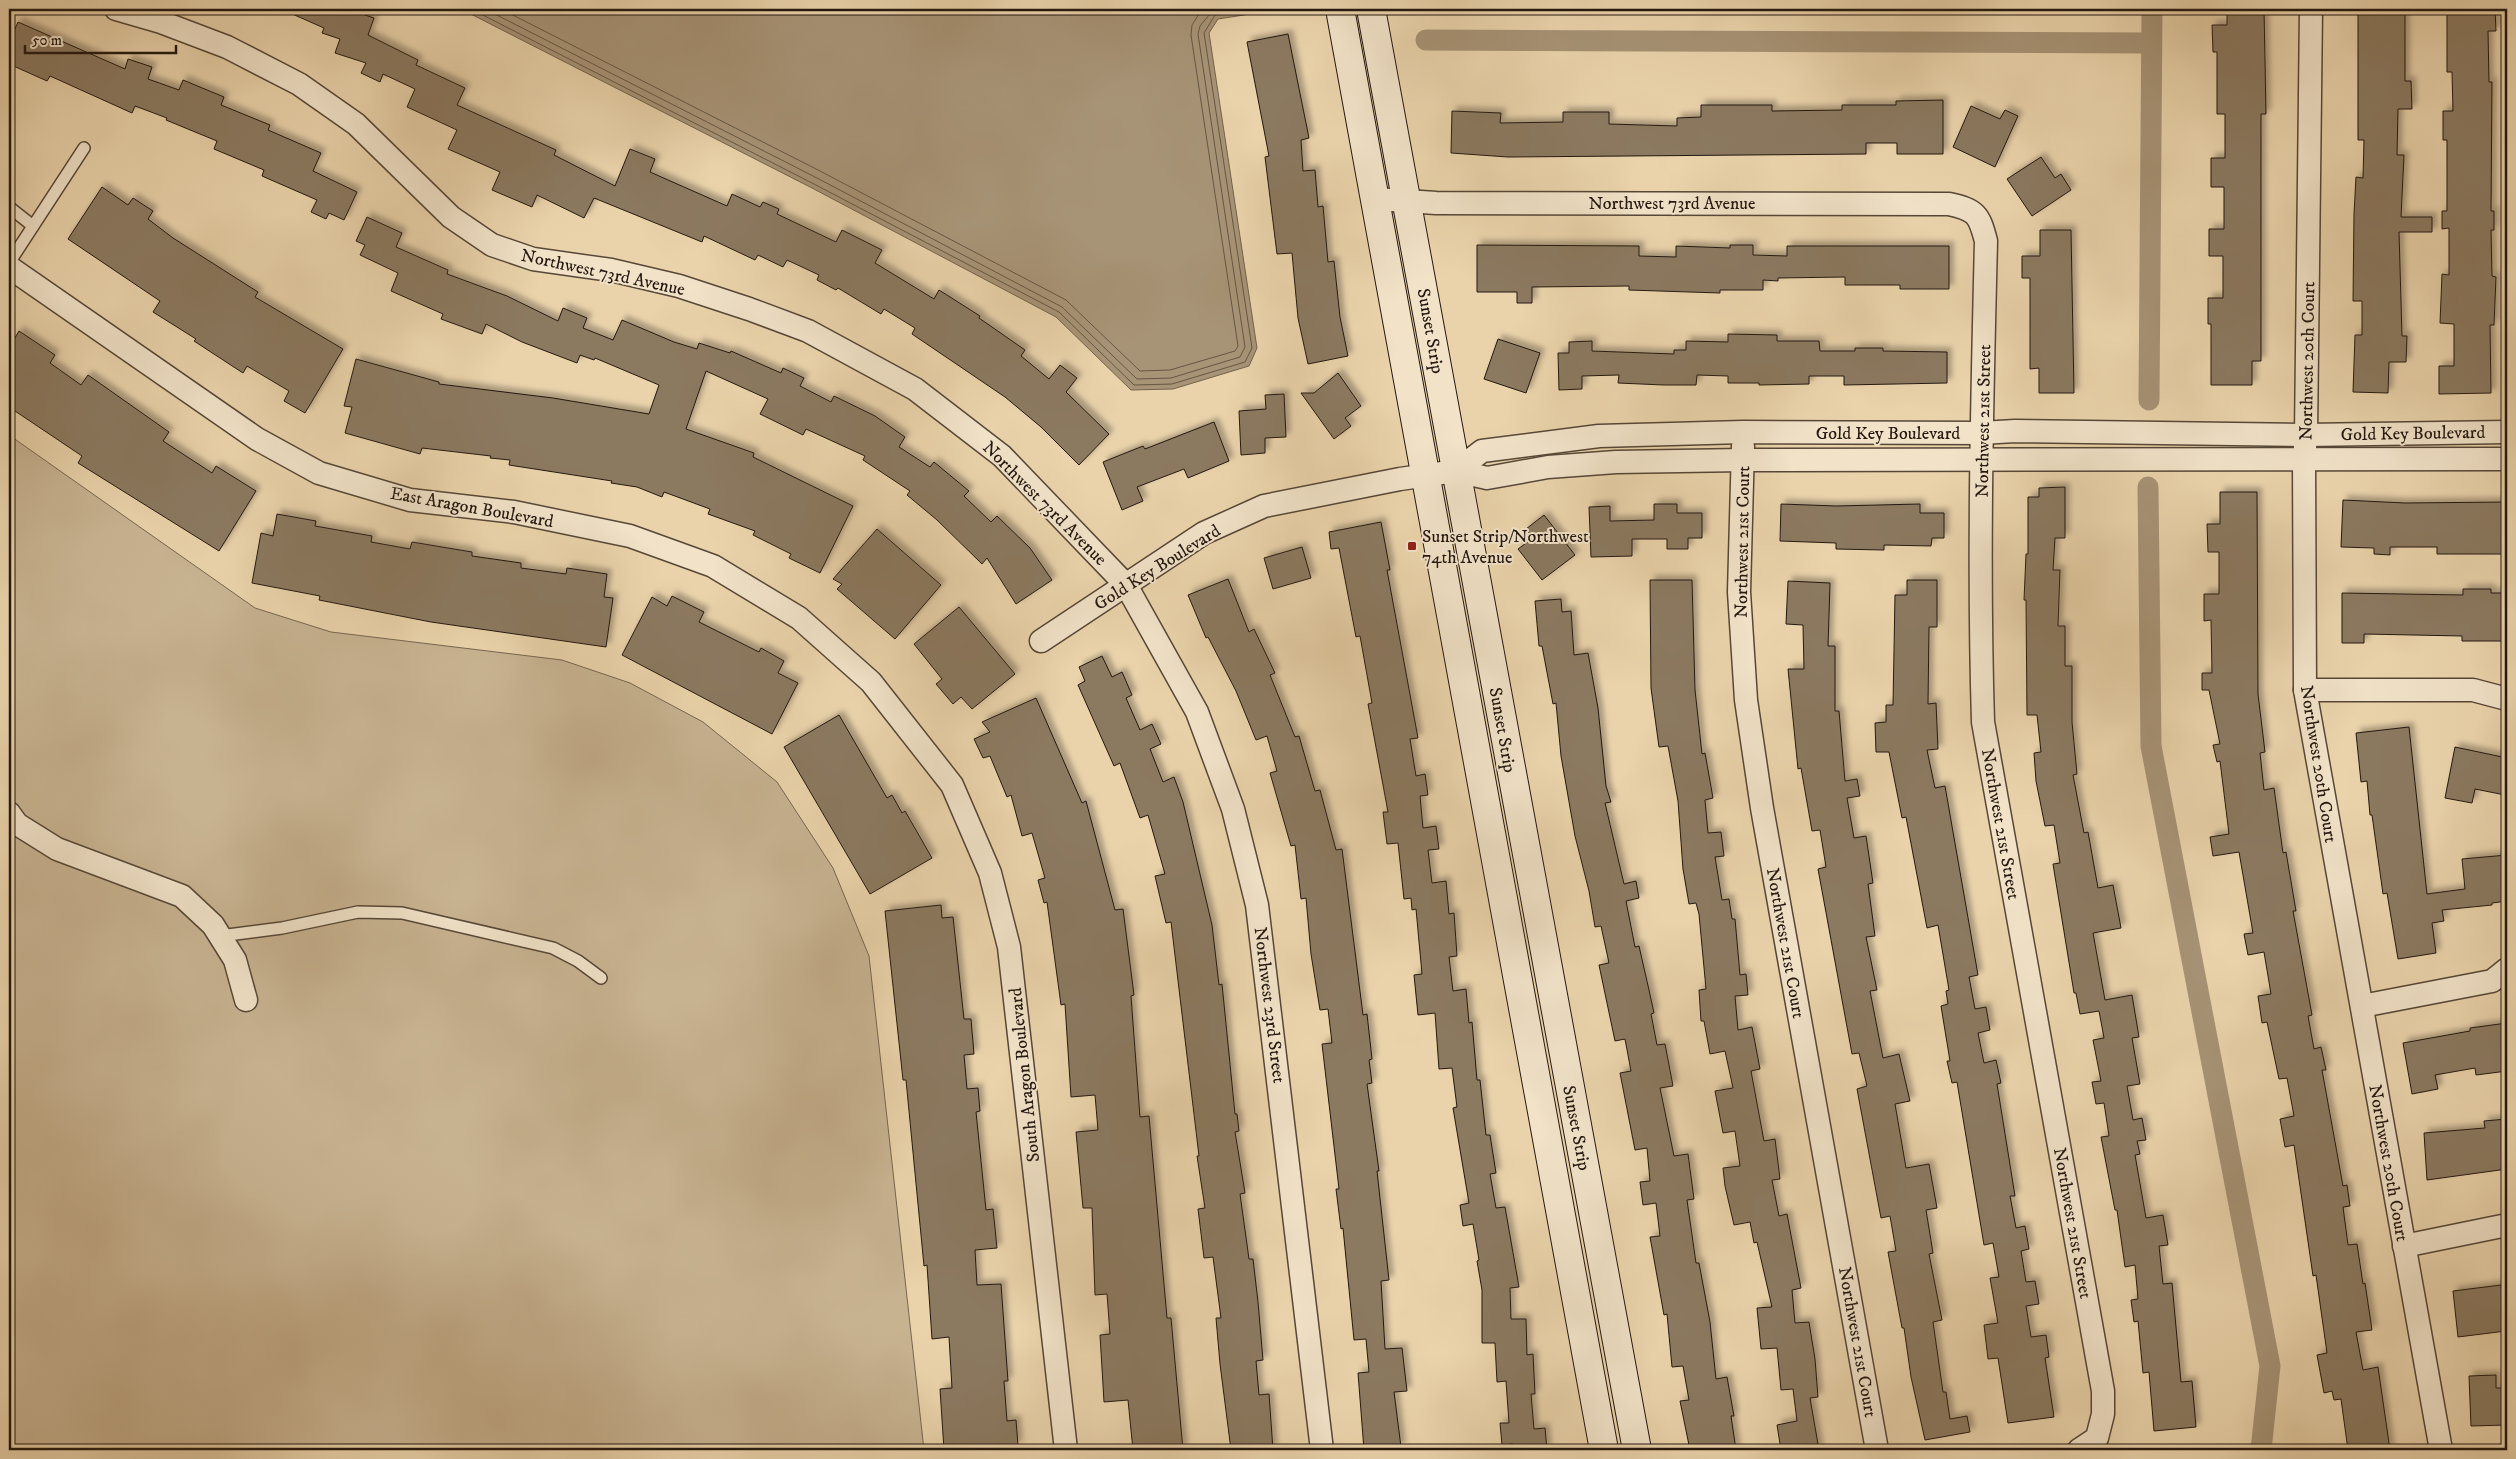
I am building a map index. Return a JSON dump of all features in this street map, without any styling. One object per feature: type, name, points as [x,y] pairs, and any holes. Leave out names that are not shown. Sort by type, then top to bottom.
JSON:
[{"type":"street","name":"Northwest 73rd Avenue","points":[[116,9],[161,22],[227,48],[300,84],[356,124],[451,217],[492,245],[533,259],[611,270],[679,286],[749,309],[808,331],[915,389],[1002,456],[1126,585]]},
{"type":"street","name":"Sunset Strip","points":[[1340,9],[1604,1450]]},
{"type":"street","name":"Sunset Strip","points":[[1371,9],[1637,1450]]},
{"type":"street","name":"Northwest 20th Court","points":[[2311,9],[2306,435],[2304,459],[2305,690],[2442,1450]]},
{"type":"street","name":"Northwest 73rd Avenue","points":[[1376,199],[1407,201],[1949,204],[1968,208]]},
{"type":"street","name":"Northwest 21st Street","points":[[1968,208],[1980,218],[1986,241],[1981,459],[1980,642],[1984,722],[2103,1391],[2104,1414],[2088,1444]]},
{"type":"street","name":"East Aragon Boulevard","points":[[9,267],[257,439],[319,473],[410,500],[514,512],[630,536],[713,566],[799,618],[871,682],[906,724]]},
{"type":"street","name":"Gold Key Boulevard","points":[[1456,471],[1482,451],[1599,436],[1743,432],[1982,433],[2015,431],[2306,435],[2507,432]]},
{"type":"street","name":"Northwest 21st Court","points":[[1743,432],[1740,592],[1746,700],[1762,808],[1877,1450]]},
{"type":"street","name":"Gold Key Boulevard","points":[[1041,642],[1204,533],[1264,506],[1456,471],[1487,478],[1548,467],[1616,462],[1743,460],[2507,459]]},
{"type":"street","name":"Northwest 23rd Street","points":[[1126,585],[1197,712],[1233,810],[1257,905],[1322,1450]]},
{"type":"street","points":[[2305,690],[2473,690],[2507,699]]},
{"type":"street","name":"South Aragon Boulevard","points":[[906,724],[952,786],[990,873],[1010,947],[1066,1450]]},
{"type":"street","points":[[9,813],[17,824],[57,849],[182,896],[213,925],[235,960],[246,1000]]},
{"type":"street","points":[[2362,1006],[2492,981],[2507,970]]},
{"type":"street","points":[[2404,1246],[2507,1225]]},
{"type":"lane","points":[[9,263],[84,148]]},
{"type":"lane","points":[[9,206],[33,226]]},
{"type":"lane","points":[[220,936],[282,928],[358,912],[402,913],[553,948],[578,961],[601,978]]},
{"type":"shaded area","points":[[9,435],[255,608],[331,632],[562,660],[630,683],[703,722],[777,782],[833,868],[869,956],[924,1450],[9,1450]]},
{"type":"water","points":[[461,9],[1265,9],[1263,12],[1218,19],[1209,33],[1257,348],[1249,366],[1173,389],[1131,390],[1056,317],[812,188]]},
{"type":"building","points":[[281,9],[347,9],[374,18],[368,35],[418,60],[416,65],[465,88],[457,105],[556,150],[554,155],[615,186],[630,149],[655,159],[650,172],[727,206],[732,194],[760,207],[763,202],[779,209],[777,214],[836,242],[842,230],[882,250],[875,263],[934,299],[939,290],[980,316],[979,318],[1025,350],[1021,356],[1049,379],[1060,365],[1077,378],[1066,392],[1109,434],[1079,465],[1041,427],[1005,397],[912,334],[915,328],[884,309],[881,314],[838,288],[836,290],[817,280],[819,275],[787,260],[783,267],[758,255],[755,260],[704,236],[702,242],[594,198],[584,218],[537,195],[532,207],[492,190],[500,172],[448,149],[457,130],[407,107],[415,89],[383,74],[380,82],[361,73],[366,63],[335,53],[340,39],[322,33],[324,28]]},
{"type":"building","points":[[2227,9],[2264,9],[2266,114],[2261,114],[2261,361],[2252,361],[2252,385],[2211,385],[2211,324],[2208,324],[2208,298],[2223,298],[2223,256],[2209,256],[2209,229],[2224,229],[2224,187],[2211,187],[2211,158],[2225,158],[2225,114],[2217,114],[2217,52],[2213,52],[2212,25],[2227,25]]},
{"type":"building","points":[[2358,9],[2405,9],[2405,81],[2411,81],[2412,109],[2398,109],[2397,155],[2404,155],[2401,217],[2432,217],[2432,232],[2399,232],[2402,336],[2407,336],[2406,362],[2389,362],[2388,393],[2353,392],[2355,335],[2362,335],[2362,301],[2353,301],[2356,177],[2363,178],[2364,140],[2358,140]]},
{"type":"building","points":[[2447,9],[2495,9],[2496,31],[2488,31],[2489,82],[2492,82],[2491,211],[2494,211],[2494,230],[2491,230],[2492,276],[2496,277],[2494,325],[2490,325],[2491,393],[2439,394],[2439,366],[2454,366],[2454,324],[2440,323],[2442,274],[2449,275],[2449,228],[2442,229],[2442,211],[2447,211],[2447,140],[2443,140],[2443,111],[2453,111],[2452,72],[2447,72]]},
{"type":"building","points":[[18,22],[125,69],[128,59],[152,67],[148,79],[179,90],[183,80],[224,97],[221,105],[270,125],[268,130],[321,153],[313,171],[357,192],[344,220],[329,213],[326,219],[311,212],[317,200],[262,176],[264,170],[214,149],[217,141],[166,120],[167,118],[135,106],[132,113],[50,76],[47,81],[9,64],[9,42]]},
{"type":"building","points":[[1288,34],[1309,138],[1301,140],[1303,171],[1315,170],[1318,207],[1323,206],[1328,262],[1334,261],[1340,317],[1348,356],[1308,364],[1298,318],[1292,253],[1277,254],[1265,157],[1269,156],[1247,42]]},
{"type":"building","points":[[1943,100],[1943,154],[1897,154],[1897,143],[1866,143],[1866,154],[1508,157],[1451,153],[1452,111],[1501,113],[1500,123],[1563,122],[1563,112],[1609,112],[1609,124],[1677,126],[1677,118],[1701,117],[1701,105],[1772,105],[1772,111],[1842,110],[1842,105],[1896,105],[1896,101]]},
{"type":"building","points":[[1971,106],[2000,119],[2005,110],[2018,116],[1995,167],[1953,147]]},
{"type":"building","points":[[2041,157],[2055,178],[2061,174],[2071,190],[2032,216],[2007,179]]},
{"type":"building","points":[[102,187],[128,205],[133,198],[153,211],[148,219],[173,238],[258,292],[255,297],[343,349],[305,413],[284,401],[289,391],[247,366],[243,373],[194,341],[196,339],[153,312],[160,301],[68,239]]},
{"type":"building","points":[[367,217],[402,233],[396,247],[448,270],[447,274],[507,296],[558,321],[563,308],[587,318],[583,328],[613,340],[622,320],[674,342],[697,349],[699,343],[730,353],[731,351],[781,373],[783,368],[804,378],[800,386],[831,402],[834,396],[875,416],[905,437],[899,447],[930,467],[934,462],[969,491],[964,496],[991,522],[997,516],[1030,548],[1052,580],[1016,604],[987,558],[982,564],[937,520],[907,495],[910,491],[863,460],[865,456],[806,429],[803,435],[760,414],[768,399],[706,371],[686,429],[754,453],[753,457],[853,506],[820,573],[789,558],[791,554],[753,535],[755,531],[708,514],[710,509],[664,492],[662,497],[637,487],[611,483],[612,481],[509,465],[510,460],[490,458],[491,456],[422,448],[420,454],[345,433],[352,407],[344,406],[356,359],[439,382],[439,384],[553,398],[649,414],[659,385],[595,358],[594,360],[580,355],[577,363],[522,342],[486,324],[482,334],[441,319],[443,314],[391,291],[398,273],[360,255],[365,245],[356,241]]},
{"type":"building","points":[[2040,230],[2071,230],[2074,393],[2039,393],[2039,368],[2030,369],[2030,278],[2022,278],[2022,256],[2040,256]]},
{"type":"building","points":[[1477,245],[1639,246],[1639,256],[1676,257],[1676,246],[1730,248],[1730,245],[1753,245],[1753,255],[1787,256],[1787,246],[1949,246],[1949,289],[1900,289],[1900,285],[1845,285],[1845,277],[1778,278],[1778,281],[1763,280],[1763,290],[1720,290],[1720,293],[1629,290],[1629,286],[1532,287],[1532,303],[1517,303],[1517,292],[1477,292]]},
{"type":"building","points":[[19,331],[55,355],[50,363],[81,385],[88,375],[169,432],[163,441],[212,473],[216,466],[256,491],[219,551],[78,463],[82,456],[9,407],[9,348]]},
{"type":"building","points":[[1728,334],[1777,335],[1777,341],[1819,341],[1820,351],[1855,351],[1855,348],[1883,348],[1883,351],[1947,352],[1947,383],[1844,385],[1844,376],[1809,376],[1809,384],[1759,385],[1759,383],[1728,383],[1728,376],[1697,375],[1696,385],[1664,385],[1618,383],[1619,375],[1582,376],[1582,389],[1559,390],[1558,353],[1569,353],[1569,342],[1592,341],[1592,351],[1674,354],[1674,350],[1686,350],[1686,341],[1728,342]]},
{"type":"building","points":[[1498,339],[1540,353],[1526,393],[1484,379]]},
{"type":"building","points":[[1338,373],[1361,406],[1345,418],[1351,426],[1334,439],[1301,393],[1314,393]]},
{"type":"building","points":[[1284,394],[1286,437],[1265,438],[1265,453],[1241,455],[1239,411],[1266,409],[1265,395]]},
{"type":"building","points":[[1214,422],[1229,461],[1188,478],[1184,469],[1137,487],[1143,501],[1122,510],[1103,462],[1143,446],[1145,449]]},
{"type":"building","points":[[2065,487],[2065,538],[2055,538],[2053,570],[2060,570],[2058,626],[2065,626],[2065,666],[2072,666],[2072,722],[2077,774],[2073,775],[2084,833],[2088,832],[2098,888],[2113,885],[2121,928],[2093,933],[2105,1000],[2132,995],[2139,1037],[2132,1038],[2140,1084],[2127,1086],[2133,1120],[2142,1118],[2146,1140],[2137,1141],[2140,1154],[2135,1155],[2146,1218],[2163,1215],[2168,1245],[2159,1246],[2163,1284],[2172,1283],[2181,1382],[2192,1381],[2196,1427],[2154,1431],[2149,1372],[2143,1373],[2138,1321],[2134,1322],[2131,1300],[2138,1299],[2135,1265],[2125,1267],[2117,1210],[2115,1210],[2101,1137],[2109,1136],[2104,1103],[2096,1104],[2092,1082],[2101,1081],[2093,1040],[2104,1038],[2099,1011],[2080,1014],[2076,993],[2074,993],[2053,864],[2060,863],[2054,825],[2045,826],[2036,781],[2034,753],[2041,752],[2037,715],[2027,715],[2026,600],[2024,600],[2026,554],[2028,554],[2028,497],[2039,497],[2039,488]]},
{"type":"building","points":[[2220,492],[2257,492],[2258,694],[2265,752],[2260,753],[2264,790],[2274,788],[2283,853],[2286,852],[2296,911],[2293,911],[2312,1015],[2308,1016],[2314,1049],[2321,1047],[2326,1070],[2322,1070],[2343,1186],[2347,1185],[2350,1206],[2343,1207],[2348,1245],[2357,1244],[2363,1284],[2365,1283],[2372,1330],[2356,1332],[2363,1370],[2378,1367],[2390,1450],[2348,1450],[2341,1399],[2334,1400],[2332,1391],[2324,1393],[2317,1355],[2327,1353],[2316,1275],[2313,1276],[2294,1145],[2285,1147],[2280,1119],[2294,1116],[2287,1078],[2279,1079],[2267,1022],[2262,1023],[2258,996],[2271,994],[2264,952],[2248,955],[2244,934],[2253,933],[2239,852],[2213,856],[2210,837],[2229,834],[2220,761],[2217,762],[2213,745],[2220,744],[2209,690],[2202,690],[2202,673],[2212,673],[2211,620],[2204,621],[2204,594],[2219,594],[2219,552],[2208,552],[2207,524],[2220,524]]},
{"type":"building","points":[[2343,500],[2405,503],[2507,502],[2507,554],[2437,554],[2437,547],[2390,547],[2390,555],[2374,554],[2374,548],[2341,547]]},
{"type":"building","points":[[1654,504],[1677,504],[1677,513],[1702,513],[1702,538],[1688,538],[1688,549],[1667,549],[1667,539],[1632,539],[1632,556],[1591,557],[1589,507],[1610,506],[1610,521],[1654,520]]},
{"type":"building","points":[[1781,504],[1836,506],[1920,504],[1920,513],[1944,513],[1944,538],[1932,538],[1931,546],[1884,545],[1884,550],[1836,549],[1836,543],[1780,541]]},
{"type":"building","points":[[277,514],[316,521],[315,526],[372,536],[371,542],[410,549],[412,542],[472,552],[472,556],[521,563],[521,568],[566,574],[567,568],[607,574],[604,597],[613,598],[606,647],[431,622],[319,600],[320,596],[252,583],[261,533],[273,536]]},
{"type":"building","points":[[1544,515],[1575,555],[1542,580],[1518,549],[1533,538],[1526,529]]},
{"type":"building","points":[[1381,522],[1390,570],[1387,570],[1418,738],[1410,739],[1416,776],[1425,774],[1428,795],[1420,796],[1423,828],[1436,826],[1439,849],[1428,850],[1432,883],[1446,881],[1449,914],[1454,913],[1457,956],[1449,957],[1453,991],[1466,989],[1469,1023],[1472,1022],[1477,1080],[1480,1080],[1486,1135],[1490,1135],[1496,1173],[1490,1174],[1496,1208],[1505,1207],[1519,1287],[1510,1288],[1511,1319],[1526,1319],[1527,1355],[1533,1354],[1535,1394],[1531,1394],[1534,1429],[1545,1428],[1547,1450],[1513,1450],[1513,1444],[1502,1445],[1500,1423],[1509,1423],[1506,1381],[1497,1382],[1495,1343],[1482,1343],[1482,1290],[1477,1261],[1479,1260],[1473,1224],[1463,1226],[1460,1205],[1469,1203],[1453,1108],[1457,1107],[1452,1068],[1439,1069],[1435,1013],[1418,1015],[1414,975],[1422,974],[1416,909],[1412,910],[1411,898],[1404,899],[1398,843],[1387,844],[1383,812],[1388,812],[1368,704],[1372,703],[1360,636],[1356,637],[1339,548],[1331,549],[1329,532]]},
{"type":"building","points":[[877,529],[941,585],[895,639],[837,589],[842,584],[833,579]]},
{"type":"building","points":[[1302,547],[1311,578],[1273,589],[1264,558]]},
{"type":"building","points":[[1228,579],[1249,632],[1254,629],[1275,673],[1270,675],[1295,737],[1299,736],[1315,791],[1320,790],[1336,850],[1342,849],[1363,1015],[1367,1014],[1372,1059],[1369,1060],[1372,1083],[1367,1084],[1379,1171],[1377,1171],[1389,1280],[1381,1281],[1385,1349],[1402,1348],[1407,1391],[1394,1392],[1401,1447],[1364,1450],[1358,1373],[1369,1372],[1366,1339],[1354,1340],[1343,1228],[1341,1229],[1336,1189],[1339,1189],[1322,1044],[1332,1043],[1328,1009],[1320,1010],[1311,954],[1306,898],[1301,899],[1295,845],[1291,846],[1270,773],[1277,771],[1267,736],[1256,740],[1236,691],[1208,637],[1206,638],[1188,595]]},
{"type":"building","points":[[1650,580],[1692,580],[1695,690],[1702,754],[1705,753],[1713,798],[1705,800],[1708,833],[1721,832],[1724,856],[1715,857],[1722,900],[1729,899],[1732,919],[1735,919],[1740,975],[1746,974],[1748,995],[1735,996],[1738,1030],[1752,1027],[1760,1069],[1751,1071],[1764,1141],[1775,1139],[1780,1179],[1772,1180],[1779,1216],[1787,1214],[1801,1288],[1792,1290],[1795,1323],[1809,1322],[1815,1359],[1818,1397],[1810,1398],[1819,1450],[1781,1450],[1777,1425],[1797,1421],[1793,1389],[1781,1390],[1777,1348],[1761,1349],[1757,1308],[1772,1307],[1757,1242],[1754,1243],[1750,1222],[1734,1225],[1725,1186],[1723,1168],[1740,1166],[1735,1131],[1723,1133],[1715,1091],[1733,1088],[1725,1051],[1710,1054],[1704,1021],[1701,1021],[1699,990],[1706,989],[1699,914],[1696,903],[1689,904],[1683,869],[1678,801],[1668,746],[1659,747],[1651,688]]},
{"type":"building","points":[[1907,580],[1937,580],[1937,627],[1929,627],[1928,704],[1936,703],[1938,749],[1927,750],[1935,788],[1945,786],[1978,975],[1969,977],[1975,1009],[1986,1007],[1990,1030],[1978,1033],[1984,1063],[1996,1060],[2001,1083],[1997,1084],[2015,1196],[2010,1196],[2016,1228],[2025,1226],[2029,1249],[2021,1251],[2026,1282],[2035,1281],[2039,1304],[2026,1306],[2031,1337],[2046,1335],[2049,1357],[2045,1358],[2054,1417],[2008,1423],[1998,1358],[1988,1359],[1984,1325],[1998,1323],[1990,1278],[1999,1277],[1993,1243],[1984,1245],[1957,1082],[1952,1083],[1947,1061],[1950,1061],[1941,1006],[1948,1004],[1946,991],[1949,990],[1938,925],[1927,928],[1906,817],[1902,818],[1889,752],[1876,752],[1875,723],[1886,722],[1886,705],[1893,705],[1895,595],[1907,595]]},
{"type":"building","points":[[1788,581],[1830,583],[1828,646],[1835,646],[1835,711],[1839,711],[1845,781],[1857,779],[1860,796],[1847,798],[1854,838],[1866,836],[1873,883],[1868,884],[1875,936],[1866,937],[1877,990],[1870,991],[1883,1058],[1899,1054],[1910,1101],[1895,1104],[1906,1168],[1929,1164],[1937,1208],[1926,1210],[1933,1253],[1929,1254],[1942,1320],[1933,1322],[1943,1392],[1946,1392],[1950,1419],[1967,1416],[1970,1432],[1925,1440],[1911,1377],[1904,1328],[1902,1328],[1888,1252],[1896,1251],[1890,1216],[1881,1218],[1857,1089],[1867,1086],[1859,1053],[1852,1054],[1818,869],[1826,867],[1820,830],[1812,831],[1801,768],[1798,769],[1788,669],[1804,669],[1803,625],[1786,624]]},
{"type":"building","points":[[2463,589],[2491,589],[2491,593],[2507,593],[2507,641],[2462,641],[2462,636],[2364,634],[2364,643],[2342,643],[2342,593],[2463,595]]},
{"type":"building","points":[[672,596],[704,612],[699,622],[759,652],[761,648],[784,661],[778,673],[798,683],[772,734],[622,655],[652,597],[667,606]]},
{"type":"building","points":[[1561,599],[1562,612],[1571,611],[1574,655],[1588,653],[1598,708],[1606,786],[1611,802],[1605,803],[1624,884],[1636,881],[1639,898],[1626,901],[1635,947],[1639,946],[1654,1013],[1651,1014],[1657,1045],[1665,1044],[1673,1086],[1660,1088],[1674,1156],[1688,1154],[1694,1199],[1687,1200],[1696,1263],[1699,1263],[1710,1322],[1716,1379],[1727,1377],[1734,1416],[1731,1416],[1736,1450],[1690,1450],[1680,1401],[1689,1400],[1683,1366],[1672,1367],[1667,1314],[1664,1315],[1650,1237],[1660,1236],[1656,1203],[1643,1205],[1640,1182],[1650,1181],[1647,1148],[1635,1150],[1620,1073],[1631,1071],[1625,1039],[1615,1041],[1599,965],[1609,963],[1601,926],[1595,927],[1589,891],[1575,836],[1561,756],[1556,703],[1553,704],[1542,646],[1539,646],[1535,601]]},
{"type":"building","points":[[959,607],[1015,674],[972,709],[961,697],[953,704],[936,684],[942,679],[914,644]]},
{"type":"building","points":[[1102,656],[1112,677],[1122,672],[1132,695],[1126,698],[1140,730],[1152,724],[1161,744],[1150,749],[1163,782],[1174,777],[1183,802],[1212,925],[1219,985],[1222,984],[1235,1114],[1237,1114],[1239,1131],[1235,1132],[1245,1193],[1240,1194],[1249,1259],[1253,1259],[1258,1302],[1263,1360],[1256,1361],[1259,1395],[1269,1394],[1273,1450],[1231,1450],[1220,1364],[1216,1318],[1221,1318],[1213,1257],[1204,1258],[1198,1209],[1205,1208],[1197,1156],[1199,1156],[1171,922],[1166,923],[1155,876],[1165,874],[1148,815],[1140,818],[1120,763],[1114,766],[1078,685],[1085,681],[1079,667]]},
{"type":"building","points":[[1036,698],[1082,803],[1086,801],[1115,910],[1123,909],[1134,995],[1131,996],[1140,1117],[1149,1116],[1167,1318],[1171,1318],[1183,1450],[1133,1450],[1128,1400],[1104,1402],[1100,1335],[1110,1334],[1107,1294],[1095,1295],[1092,1208],[1083,1208],[1076,1132],[1098,1130],[1095,1095],[1071,1097],[1065,1004],[1061,1005],[1047,902],[1044,903],[1038,880],[1045,878],[1032,833],[1022,836],[1011,795],[1007,797],[990,756],[983,758],[974,739],[990,732],[982,722]]},
{"type":"building","points":[[839,715],[887,798],[892,795],[902,813],[905,811],[932,858],[870,894],[784,747]]},
{"type":"building","points":[[2409,727],[2427,894],[2465,889],[2462,859],[2507,855],[2507,901],[2492,903],[2492,905],[2442,910],[2444,921],[2432,923],[2436,953],[2398,959],[2387,893],[2383,894],[2372,815],[2370,815],[2367,781],[2361,782],[2356,733]]},
{"type":"building","points":[[2455,747],[2507,758],[2505,795],[2475,789],[2472,803],[2445,798]]},
{"type":"building","points":[[941,905],[942,918],[953,917],[964,1019],[971,1019],[974,1054],[964,1055],[967,1089],[978,1088],[980,1111],[976,1112],[986,1210],[993,1209],[997,1248],[975,1250],[977,1285],[1001,1284],[1008,1381],[1004,1381],[1007,1421],[1016,1420],[1018,1445],[944,1450],[940,1389],[952,1388],[949,1337],[932,1339],[927,1265],[924,1266],[906,1080],[903,1080],[885,911]]},
{"type":"building","points":[[2507,1023],[2507,1071],[2476,1075],[2475,1068],[2435,1075],[2438,1089],[2412,1094],[2403,1043],[2470,1031],[2470,1028]]},
{"type":"building","points":[[2507,1119],[2507,1169],[2427,1180],[2424,1133],[2485,1128],[2484,1121]]},
{"type":"building","points":[[2501,1285],[2506,1331],[2458,1337],[2453,1291]]},
{"type":"building","points":[[2496,1375],[2496,1388],[2507,1388],[2507,1425],[2471,1426],[2469,1376]]},
{"type":"waterway","points":[[2149,400],[2152,9]]},
{"type":"waterway","points":[[1426,40],[2151,43]]},
{"type":"waterway","points":[[2148,487],[2151,746],[2270,1366],[2261,1450]]},
{"type":"place","name":"Sunset Strip/Northwest 74th Avenue","points":[[1412,546]]}]
